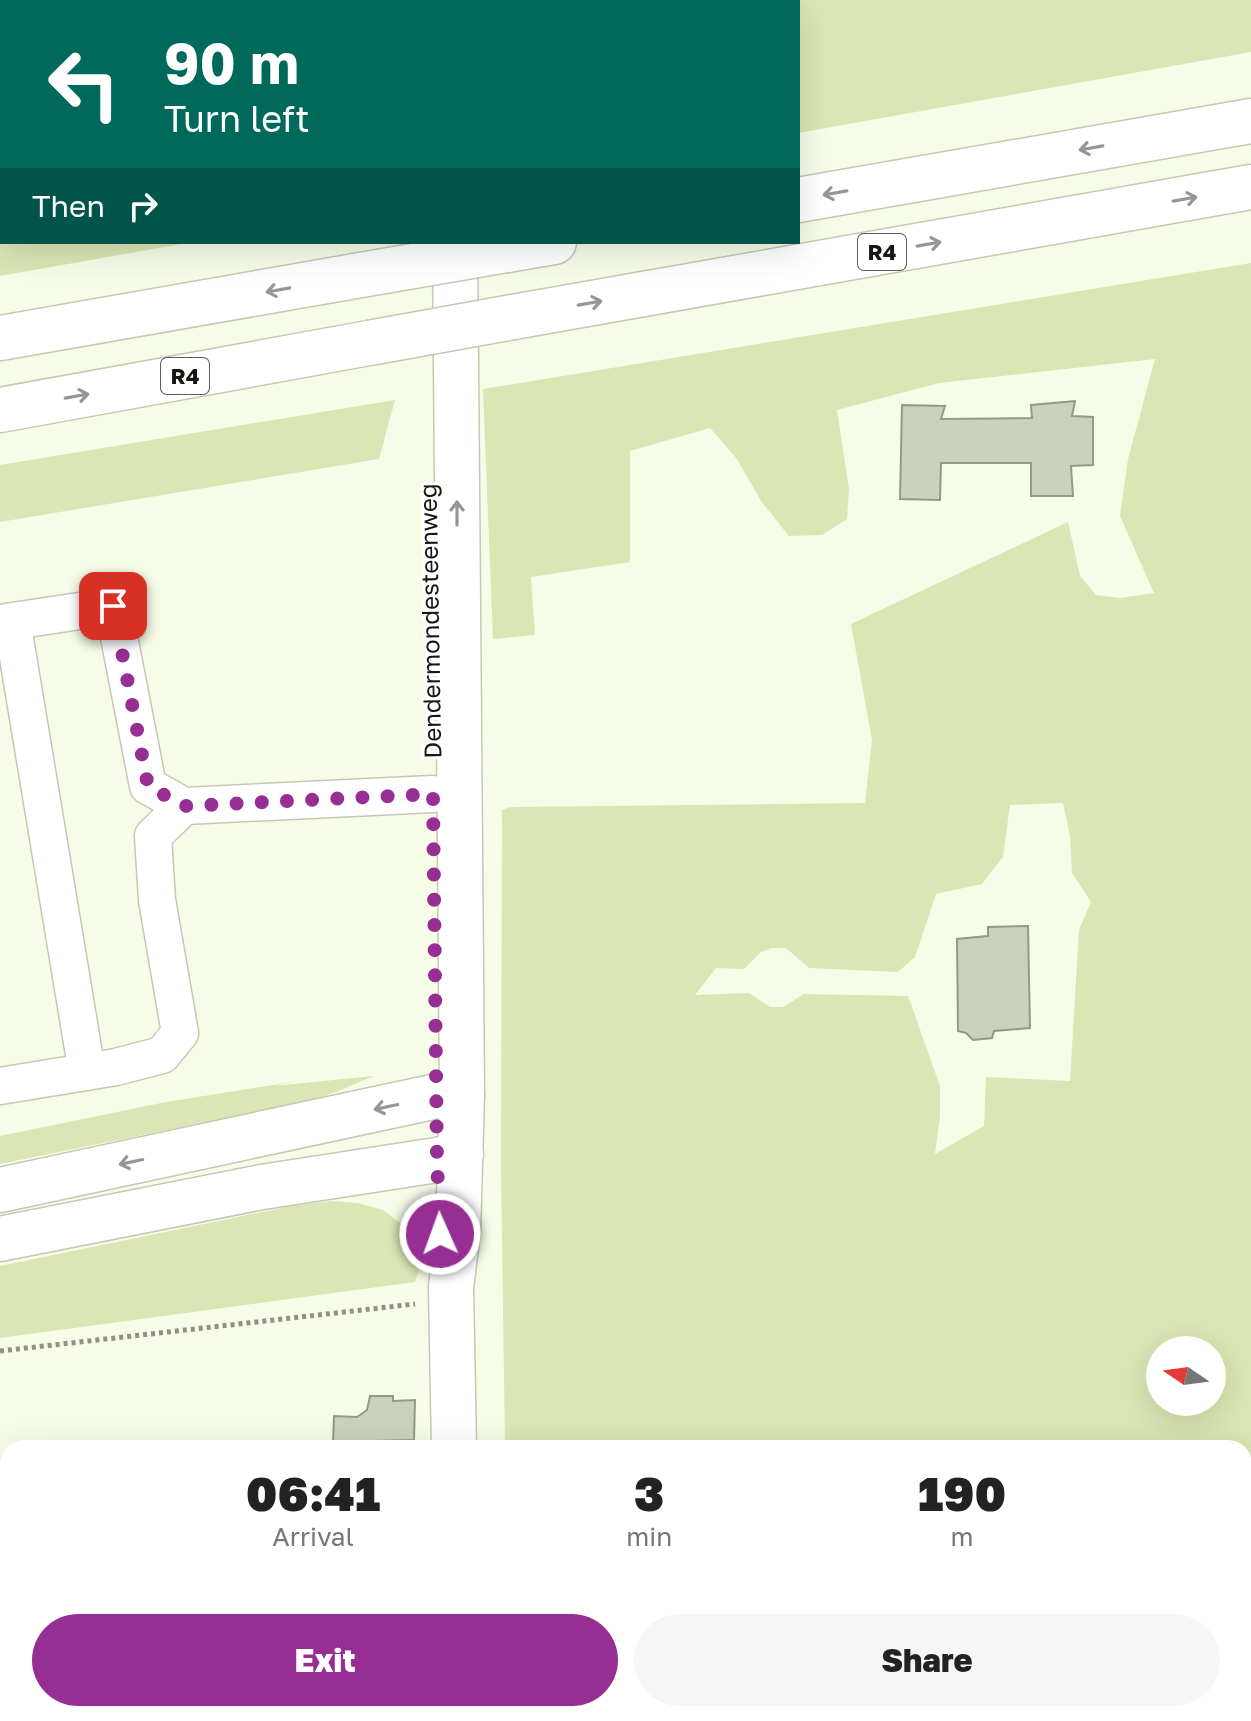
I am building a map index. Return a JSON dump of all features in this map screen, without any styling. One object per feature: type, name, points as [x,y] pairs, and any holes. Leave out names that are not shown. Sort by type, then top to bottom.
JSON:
[{"type":"main road","points":[[800,200],[1251,121]]},
{"type":"main road","name":"R4","points":[[0,410],[1251,187]]},
{"type":"main road","name":"Dendermondesteenweg","points":[[426,244],[433,794],[450,1096]]},
{"type":"main road","name":"Dendermondesteenweg","points":[[454,1440],[452,1293],[440,1234],[449,1157],[450,1096],[455,244]]},
{"type":"main road","points":[[0,338],[542,244]]},
{"type":"main road","points":[[0,1190],[450,1096]]},
{"type":"main road","points":[[0,1239],[262,1187],[449,1157]]},
{"type":"lane","points":[[87,1072],[6,622],[113,606],[148,786],[184,806],[433,794]]},
{"type":"lane","points":[[0,1086],[116,1067],[162,1055],[180,1033],[157,900],[153,836],[184,806]]},
{"type":"path","points":[[0,1351],[452,1293]]},
{"type":"green space","points":[[800,0],[1251,0],[1251,52],[800,133]]},
{"type":"green space","points":[[0,244],[182,244],[0,276]]},
{"type":"green space","points":[[1251,263],[1251,1440],[505,1440],[501,1167],[502,810],[511,807],[865,803],[872,740],[851,624],[1068,522],[1080,576],[1096,595],[1120,598],[1154,593],[1120,516],[1128,459],[1155,359],[939,383],[837,410],[849,489],[847,519],[822,535],[789,536],[761,501],[737,459],[710,428],[630,451],[630,562],[531,577],[535,635],[493,639],[483,389]],"holes":[[[1063,803],[1070,836],[1072,873],[1091,902],[1079,930],[1070,1081],[986,1077],[984,1126],[935,1154],[940,1086],[908,996],[803,994],[784,1007],[770,1007],[749,993],[695,995],[716,968],[744,969],[761,952],[772,948],[786,948],[809,968],[898,972],[915,957],[936,894],[982,884],[1003,857],[1010,805]]]},
{"type":"green space","points":[[395,400],[379,459],[0,522],[0,465]]},
{"type":"green space","points":[[374,1076],[275,1113],[226,1118],[0,1164],[0,1136],[166,1102],[298,1081],[273,1086]]},
{"type":"green space","points":[[331,1201],[358,1203],[383,1210],[416,1235],[423,1260],[415,1282],[0,1338],[0,1266],[291,1206]]},
{"type":"building","points":[[1075,401],[1072,416],[1093,417],[1093,465],[1071,466],[1073,496],[1031,496],[1031,463],[941,463],[940,500],[900,499],[902,405],[945,406],[941,419],[1032,418],[1031,405]]},
{"type":"building","points":[[1028,926],[1030,1028],[994,1031],[992,1038],[973,1040],[966,1033],[958,1031],[957,939],[988,936],[988,927]]},
{"type":"building","points":[[370,1396],[393,1396],[393,1401],[415,1400],[414,1440],[333,1440],[334,1416],[357,1417],[367,1410]]},
{"type":"route","points":[[113,606],[148,786],[184,806],[433,794],[440,1234]]}]
